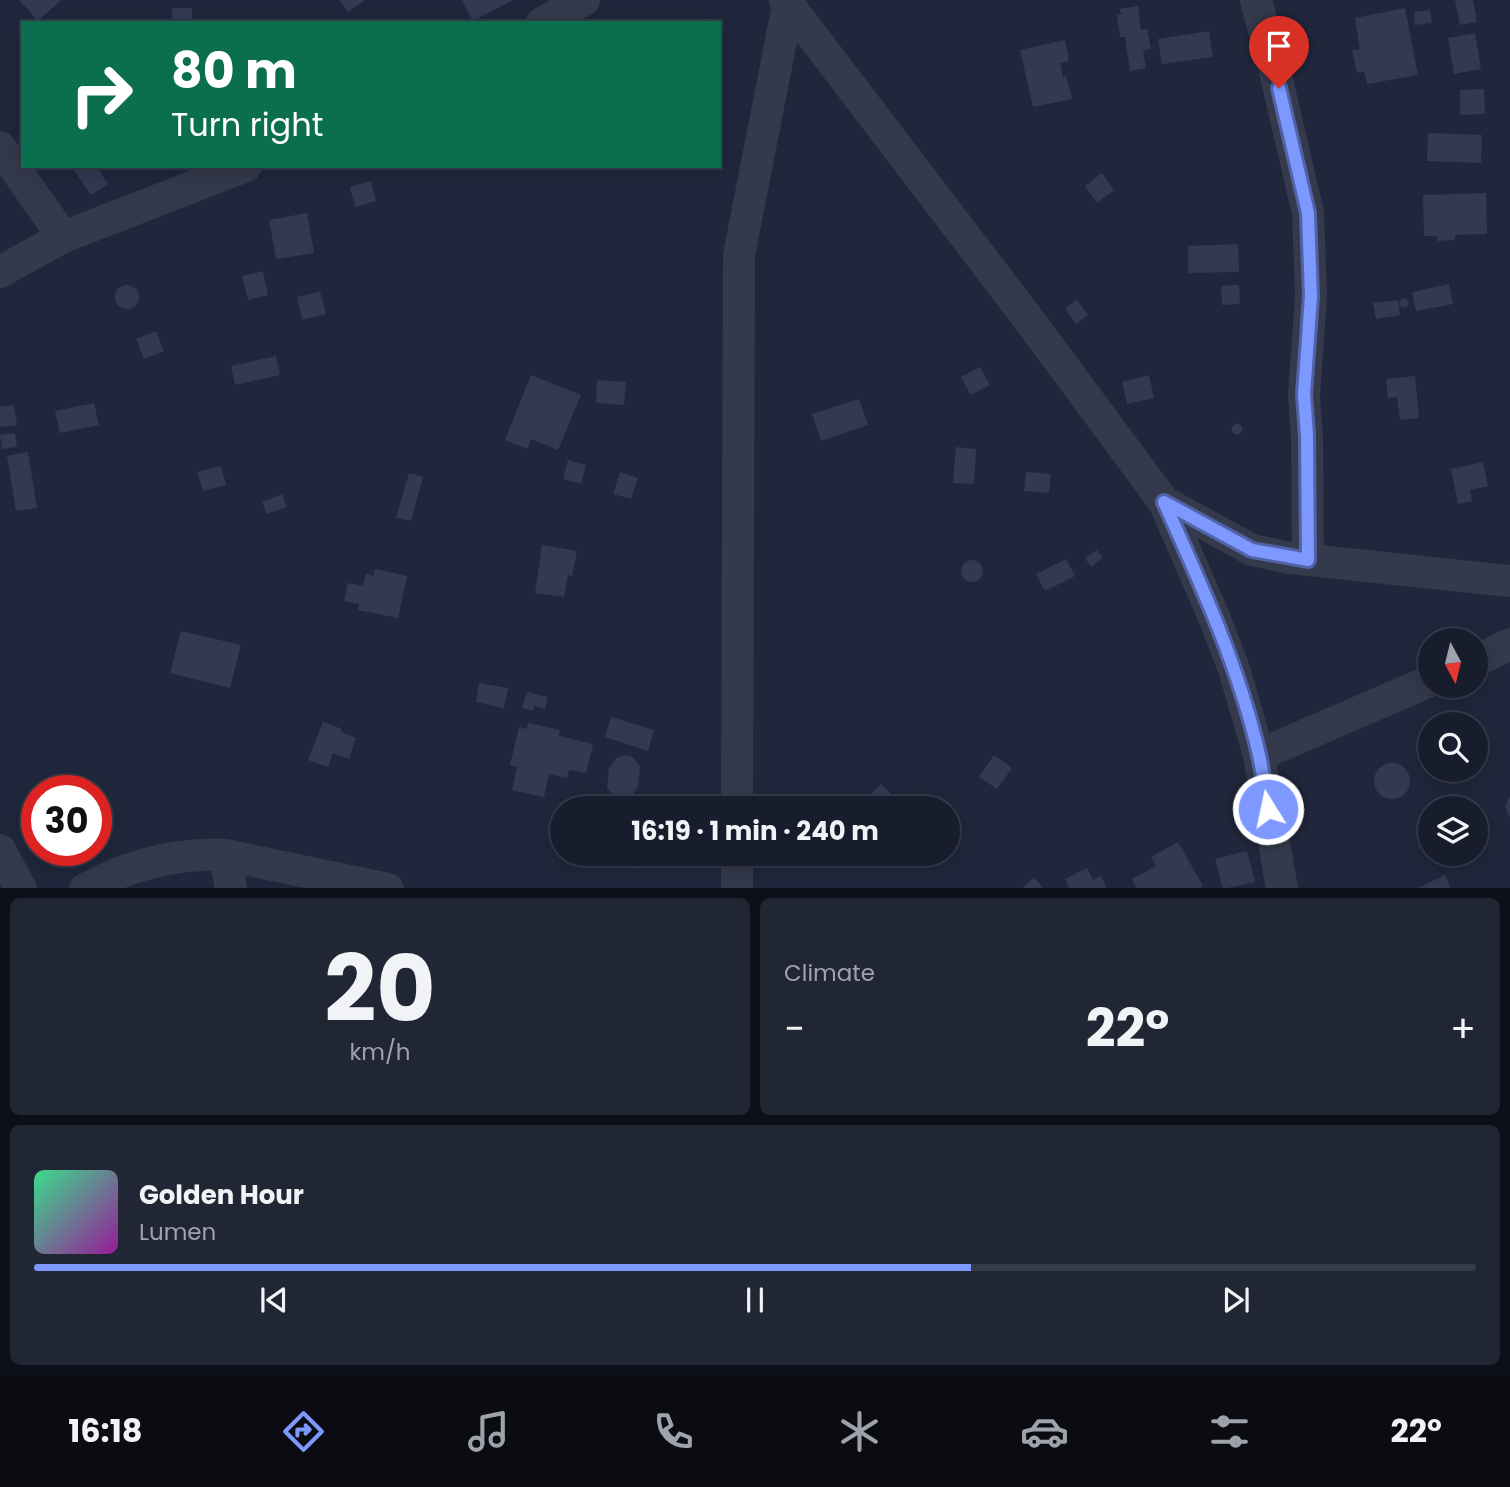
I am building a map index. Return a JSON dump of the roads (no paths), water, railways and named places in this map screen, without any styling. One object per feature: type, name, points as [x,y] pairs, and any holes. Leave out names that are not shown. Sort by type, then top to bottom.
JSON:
[{"type":"street","points":[[546,21],[584,0]]},
{"type":"street","points":[[1256,0],[1308,213],[1311,296],[1304,394],[1308,560]]},
{"type":"street","points":[[787,1],[1164,502],[1234,669],[1259,755],[1282,888]]},
{"type":"street","points":[[737,796],[739,255],[787,1]]},
{"type":"street","points":[[0,148],[63,237]]},
{"type":"street","points":[[0,272],[63,237],[241,168]]},
{"type":"street","points":[[1164,502],[1252,550],[1308,560],[1510,581]]},
{"type":"street","points":[[1488,655],[1510,644]]},
{"type":"street","points":[[1259,755],[1418,686]]},
{"type":"street","points":[[0,850],[20,888]]},
{"type":"street","points":[[85,888],[110,875],[166,859],[199,854],[225,855],[388,888]]},
{"type":"street","points":[[225,855],[231,888]]},
{"type":"street","points":[[737,866],[737,888]]}]
